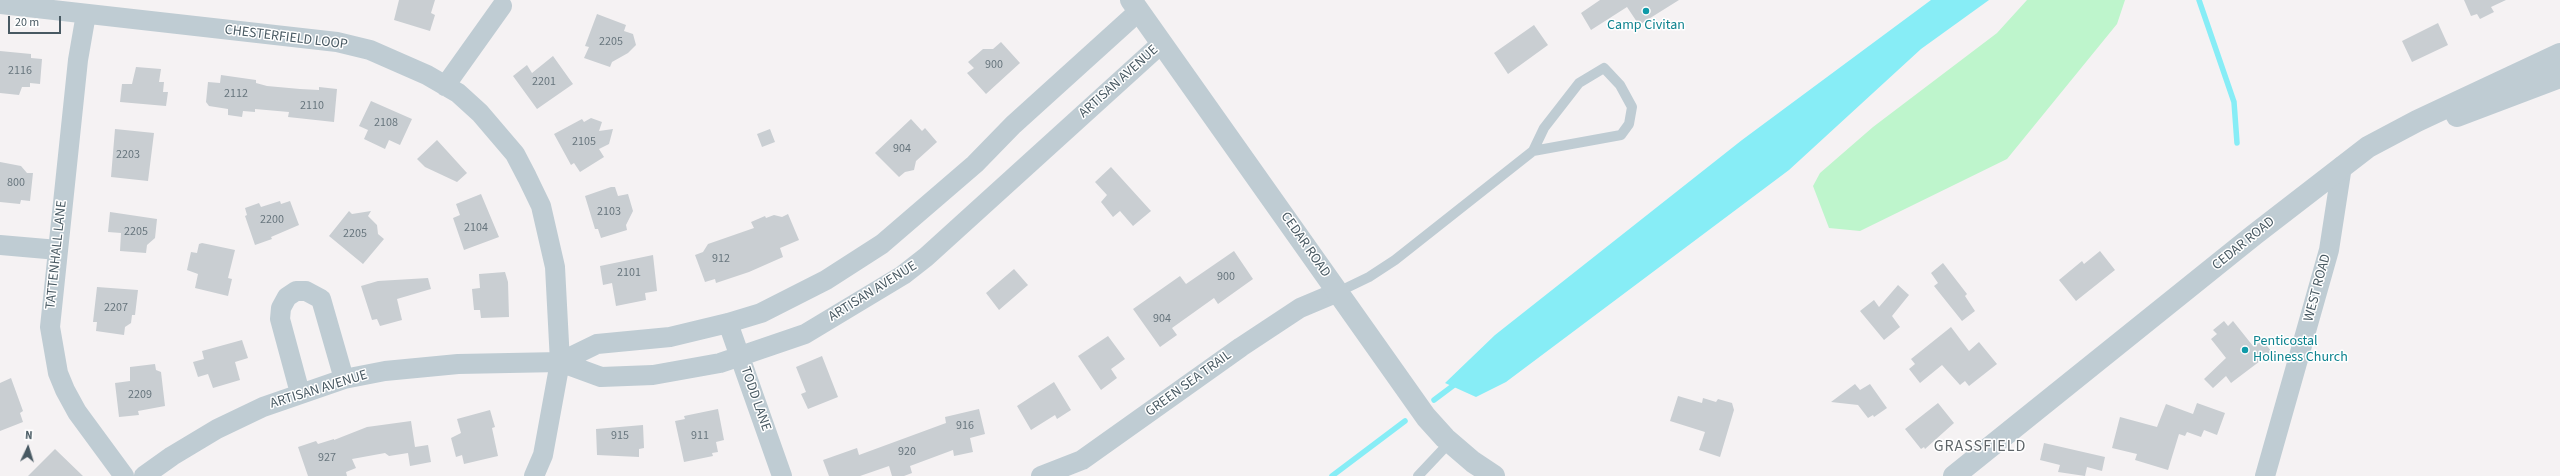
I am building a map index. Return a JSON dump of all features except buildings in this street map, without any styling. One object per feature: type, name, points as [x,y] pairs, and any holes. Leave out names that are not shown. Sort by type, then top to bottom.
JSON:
[{"type":"street","name":"CHESTERFIELD LOOP","points":[[0,4],[337,42],[393,59],[445,86],[480,113],[497,130],[515,154],[541,206],[555,267],[560,362],[543,456],[534,476]]},
{"type":"street","name":"CEDAR ROAD","points":[[1135,5],[1426,417],[1450,442],[1473,462],[1494,476]]},
{"type":"street","name":"ARTISAN AVENUE","points":[[560,362],[597,344],[670,337],[728,323],[760,313],[795,297],[826,280],[882,244],[975,164],[1013,124],[1135,5]]},
{"type":"street","points":[[445,86],[502,6]]},
{"type":"street","name":"TATTENHALL LANE","points":[[86,14],[78,60],[50,327],[58,372],[77,412],[124,476]]},
{"type":"street","name":"ARTISAN AVENUE","points":[[144,476],[172,456],[217,429],[300,393],[344,379],[385,371],[458,364],[560,362],[601,377],[673,372],[740,357],[804,334],[903,275],[993,197],[1162,43]]},
{"type":"street","name":"CEDAR ROAD","points":[[1954,476],[2342,166],[2386,138],[2417,121],[2560,54]]},
{"type":"street","points":[[2386,138],[2441,122],[2560,77]]},
{"type":"street","name":"WEST ROAD","points":[[2265,476],[2328,250],[2342,166]]},
{"type":"street","points":[[0,244],[58,250]]},
{"type":"street","points":[[300,393],[280,319],[281,308],[287,297],[296,291],[306,291],[321,299],[344,379]]},
{"type":"street","name":"GREEN SEA TRAIL","points":[[1041,476],[1082,460],[1240,347],[1300,308],[1338,292]]},
{"type":"street","name":"TODD LANE","points":[[728,323],[782,476]]},
{"type":"lane","points":[[1338,292],[1369,277],[1395,260],[1533,151],[1544,128],[1579,83],[1604,68],[1620,85],[1632,107],[1629,124],[1621,135],[1533,151]]},
{"type":"lane","points":[[1418,476],[1450,442]]},
{"type":"green space","points":[[2027,0],[2125,0],[2117,24],[2007,159],[1860,231],[1829,228],[1813,186],[1820,173],[1873,127],[1997,33]]},
{"type":"water","points":[[1931,0],[1989,0],[1921,49],[1789,170],[1506,382],[1476,397],[1445,383],[1495,335],[1742,140]]},
{"type":"waterway","points":[[2199,0],[2234,102],[2237,143]]},
{"type":"waterway","points":[[1434,400],[1458,382]]},
{"type":"waterway","points":[[1332,476],[1405,421]]},
{"type":"place","name":"Camp Civitan","points":[[1646,11]]},
{"type":"place","name":"Penticostal Holiness Church","points":[[2245,350]]},
{"type":"district","name":"GRASSFIELD","points":[[1980,447]]}]
